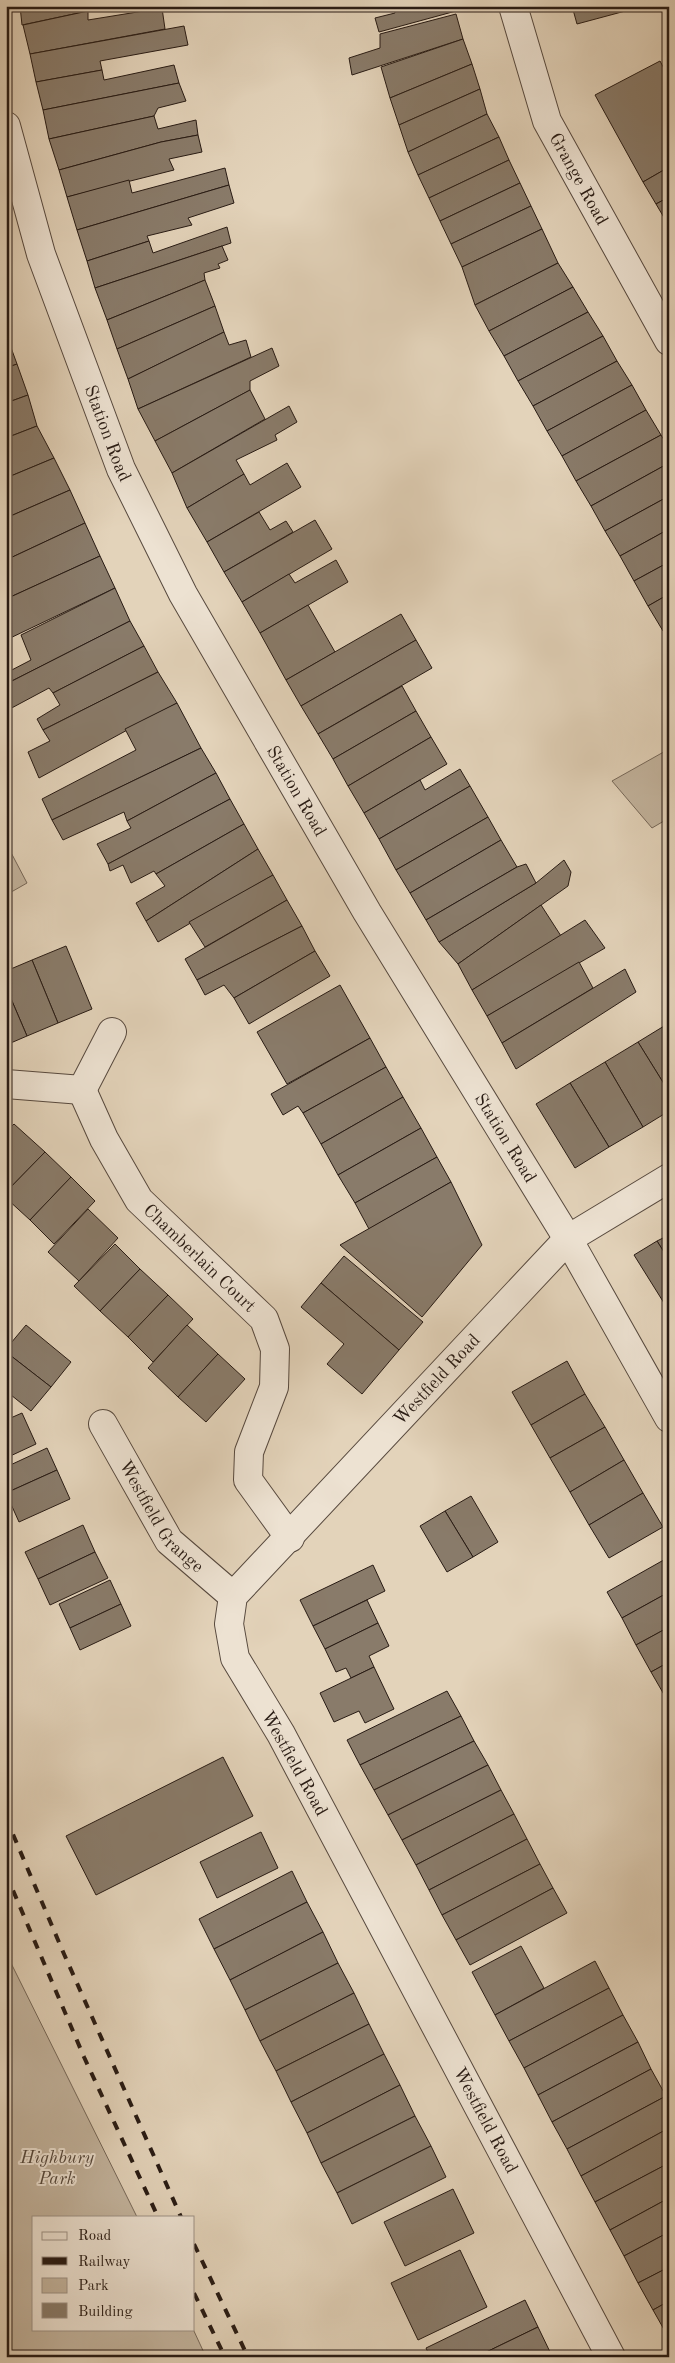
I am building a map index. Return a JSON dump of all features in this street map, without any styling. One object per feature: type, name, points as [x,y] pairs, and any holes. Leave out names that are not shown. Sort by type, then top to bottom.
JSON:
[{"type":"street","name":"Grange Road","points":[[513,6],[546,121],[669,341]]},
{"type":"street","name":"Station Road","points":[[6,126],[41,254],[120,470],[183,594],[357,894],[568,1239],[669,1418]]},
{"type":"street","points":[[6,1084],[82,1090],[112,1032]]},
{"type":"street","name":"Chamberlain Court","points":[[82,1090],[104,1139],[139,1200],[264,1319],[275,1349],[274,1387],[249,1452],[248,1480],[290,1538]]},
{"type":"street","name":"Westfield Road","points":[[611,2357],[281,1734],[236,1658],[229,1624],[233,1596],[290,1538],[568,1239],[669,1178]]},
{"type":"street","name":"Westfield Grange","points":[[103,1424],[169,1541],[233,1596]]},
{"type":"green space","points":[[669,749],[669,818],[652,828],[612,781]]},
{"type":"green space","points":[[6,843],[27,883],[6,895]]},
{"type":"green space","name":"Highbury Park","points":[[6,1953],[137,2216],[32,2216],[32,2330],[193,2330],[206,2357],[6,2357]]},
{"type":"building","points":[[20,6],[86,6],[88,11],[22,25]]},
{"type":"building","points":[[394,6],[455,6],[456,11],[379,32],[375,18],[395,13]]},
{"type":"building","points":[[572,6],[644,6],[577,24]]},
{"type":"building","points":[[162,8],[165,29],[30,54],[23,25],[88,11],[88,20]]},
{"type":"building","points":[[456,14],[463,39],[352,75],[349,58],[380,48],[380,34]]},
{"type":"building","points":[[184,26],[188,45],[100,61],[102,70],[36,82],[30,54]]},
{"type":"building","points":[[463,39],[472,64],[390,98],[381,67]]},
{"type":"building","points":[[660,61],[669,78],[669,167],[643,182],[595,95]]},
{"type":"building","points":[[472,64],[480,89],[399,125],[390,98]]},
{"type":"building","points":[[174,65],[179,83],[43,110],[36,82],[102,70],[104,80]]},
{"type":"building","points":[[179,83],[186,101],[158,108],[154,116],[49,139],[43,110]]},
{"type":"building","points":[[480,89],[487,114],[408,152],[399,125]]},
{"type":"building","points":[[487,114],[499,137],[418,175],[408,152]]},
{"type":"building","points":[[154,116],[158,129],[196,120],[198,135],[161,142],[59,170],[49,139]]},
{"type":"building","points":[[198,135],[202,152],[169,159],[174,170],[67,197],[59,170],[161,142]]},
{"type":"building","points":[[499,137],[509,160],[429,198],[418,175]]},
{"type":"building","points":[[509,160],[520,183],[440,221],[429,198]]},
{"type":"building","points":[[669,167],[669,197],[656,204],[643,182]]},
{"type":"building","points":[[225,168],[229,185],[77,230],[67,197],[129,180],[132,193]]},
{"type":"building","points":[[520,183],[531,206],[451,244],[440,221]]},
{"type":"building","points":[[229,185],[234,203],[188,218],[192,225],[147,236],[149,241],[87,261],[77,230]]},
{"type":"building","points":[[669,197],[669,226],[656,204]]},
{"type":"building","points":[[531,206],[542,229],[462,267],[451,244]]},
{"type":"building","points":[[227,227],[231,243],[95,288],[87,261],[149,241],[153,253]]},
{"type":"building","points":[[542,229],[558,263],[475,305],[462,267]]},
{"type":"building","points":[[222,246],[228,260],[218,264],[220,268],[204,273],[205,280],[107,320],[95,288]]},
{"type":"building","points":[[558,263],[573,287],[489,331],[475,305]]},
{"type":"building","points":[[205,280],[215,306],[117,349],[107,320]]},
{"type":"building","points":[[573,287],[588,312],[504,356],[489,331]]},
{"type":"building","points":[[215,306],[224,332],[128,379],[117,349]]},
{"type":"building","points":[[588,312],[603,336],[518,381],[504,356]]},
{"type":"building","points":[[224,332],[229,345],[246,340],[251,357],[138,409],[128,379]]},
{"type":"building","points":[[6,334],[17,364],[6,368]]},
{"type":"building","points":[[603,336],[617,361],[533,406],[518,381]]},
{"type":"building","points":[[272,348],[279,366],[250,381],[250,390],[155,441],[138,409]]},
{"type":"building","points":[[617,361],[632,385],[547,431],[533,406]]},
{"type":"building","points":[[17,364],[28,395],[6,403],[6,368]]},
{"type":"building","points":[[632,385],[646,410],[562,456],[547,431]]},
{"type":"building","points":[[250,390],[265,419],[172,473],[155,441]]},
{"type":"building","points":[[28,395],[37,426],[6,438],[6,403]]},
{"type":"building","points":[[289,406],[297,422],[275,435],[277,440],[236,460],[244,474],[187,508],[172,473]]},
{"type":"building","points":[[646,410],[661,435],[576,481],[562,456]]},
{"type":"building","points":[[37,426],[54,458],[6,478],[6,438]]},
{"type":"building","points":[[661,435],[669,448],[669,463],[591,506],[576,481]]},
{"type":"building","points":[[54,458],[70,490],[6,518],[6,478]]},
{"type":"building","points":[[287,463],[301,487],[207,542],[187,508],[244,474],[250,485]]},
{"type":"building","points":[[669,463],[669,496],[605,531],[591,506]]},
{"type":"building","points":[[70,490],[85,523],[6,560],[6,518]]},
{"type":"building","points":[[669,496],[669,529],[620,556],[605,531]]},
{"type":"building","points":[[259,512],[270,530],[286,521],[293,532],[224,572],[207,542]]},
{"type":"building","points":[[315,520],[332,549],[242,602],[224,572]]},
{"type":"building","points":[[85,523],[100,556],[6,599],[6,560]]},
{"type":"building","points":[[669,529],[669,562],[634,581],[620,556]]},
{"type":"building","points":[[100,556],[115,588],[6,640],[6,599]]},
{"type":"building","points":[[336,560],[348,582],[260,633],[242,602],[289,574],[295,583]]},
{"type":"building","points":[[669,562],[669,594],[648,606],[634,581]]},
{"type":"building","points":[[115,588],[130,621],[6,684],[6,673],[31,660],[21,635]]},
{"type":"building","points":[[669,594],[669,627],[663,631],[648,606]]},
{"type":"building","points":[[308,605],[335,652],[286,680],[260,633]]},
{"type":"building","points":[[401,614],[416,640],[301,706],[286,680]]},
{"type":"building","points":[[130,621],[144,646],[53,693],[49,688],[6,711],[6,684]]},
{"type":"building","points":[[416,640],[432,668],[318,734],[301,706]]},
{"type":"building","points":[[144,646],[158,672],[43,730],[37,719],[60,705],[53,693]]},
{"type":"building","points":[[158,672],[177,703],[39,778],[28,752],[50,741],[43,730]]},
{"type":"building","points":[[402,686],[416,711],[333,759],[318,734]]},
{"type":"building","points":[[177,703],[201,748],[52,820],[42,799],[136,750],[125,729]]},
{"type":"building","points":[[416,711],[431,737],[348,786],[333,759]]},
{"type":"building","points":[[431,737],[447,764],[364,813],[348,786]]},
{"type":"building","points":[[201,748],[216,773],[127,821],[124,812],[63,840],[52,820]]},
{"type":"building","points":[[460,769],[470,786],[379,839],[364,813],[420,780],[425,790]]},
{"type":"building","points":[[216,773],[230,799],[108,864],[97,844],[131,828],[127,821]]},
{"type":"building","points":[[470,786],[488,817],[396,870],[379,839]]},
{"type":"building","points":[[230,799],[244,824],[156,874],[154,871],[131,883],[123,865],[110,871],[108,864]]},
{"type":"building","points":[[488,817],[501,840],[410,893],[396,870]]},
{"type":"building","points":[[244,824],[258,849],[146,921],[136,903],[165,886],[156,874]]},
{"type":"building","points":[[501,840],[517,867],[426,920],[410,893]]},
{"type":"building","points":[[258,849],[273,875],[158,942],[146,921]]},
{"type":"building","points":[[564,860],[571,872],[568,886],[458,964],[439,942],[536,883]]},
{"type":"building","points":[[526,864],[536,883],[439,942],[426,920],[517,867]]},
{"type":"building","points":[[273,875],[287,900],[205,947],[189,922]]},
{"type":"building","points":[[287,900],[302,926],[197,980],[185,959]]},
{"type":"building","points":[[541,905],[561,936],[472,990],[458,964]]},
{"type":"building","points":[[585,920],[605,948],[487,1016],[472,990]]},
{"type":"building","points":[[302,926],[315,951],[234,998],[224,985],[205,995],[197,980]]},
{"type":"building","points":[[66,946],[92,1009],[58,1023],[32,960]]},
{"type":"building","points":[[315,951],[330,976],[249,1024],[234,998]]},
{"type":"building","points":[[32,960],[58,1023],[27,1036],[6,987],[6,971]]},
{"type":"building","points":[[579,962],[593,988],[502,1043],[487,1016]]},
{"type":"building","points":[[625,969],[636,992],[516,1069],[502,1043]]},
{"type":"building","points":[[340,985],[370,1038],[287,1084],[257,1032]]},
{"type":"building","points":[[6,987],[27,1036],[6,1045]]},
{"type":"building","points":[[669,1023],[669,1092],[638,1042]]},
{"type":"building","points":[[370,1038],[386,1067],[303,1113],[298,1106],[283,1115],[271,1094]]},
{"type":"building","points":[[638,1042],[669,1092],[669,1111],[643,1127],[605,1062]]},
{"type":"building","points":[[605,1062],[643,1127],[609,1147],[570,1083]]},
{"type":"building","points":[[386,1067],[403,1097],[321,1144],[303,1113]]},
{"type":"building","points":[[570,1083],[609,1147],[575,1168],[536,1104]]},
{"type":"building","points":[[403,1097],[421,1128],[338,1175],[321,1144]]},
{"type":"building","points":[[14,1124],[45,1152],[6,1192],[6,1132]]},
{"type":"building","points":[[421,1128],[437,1157],[355,1203],[338,1175]]},
{"type":"building","points":[[45,1152],[71,1177],[30,1220],[6,1198],[6,1192]]},
{"type":"building","points":[[437,1157],[451,1182],[369,1229],[355,1203]]},
{"type":"building","points":[[71,1177],[95,1201],[54,1244],[30,1220]]},
{"type":"building","points":[[451,1182],[482,1245],[422,1317],[340,1245]]},
{"type":"building","points":[[88,1209],[118,1238],[79,1281],[48,1252]]},
{"type":"building","points":[[669,1235],[669,1260],[657,1241]]},
{"type":"building","points":[[657,1241],[669,1260],[669,1311],[634,1255]]},
{"type":"building","points":[[115,1244],[140,1269],[100,1311],[74,1286]]},
{"type":"building","points":[[344,1256],[423,1322],[399,1350],[321,1283]]},
{"type":"building","points":[[140,1269],[168,1295],[128,1337],[100,1311]]},
{"type":"building","points":[[321,1283],[399,1350],[362,1394],[327,1364],[344,1344],[301,1307]]},
{"type":"building","points":[[168,1295],[193,1319],[153,1362],[128,1337]]},
{"type":"building","points":[[26,1325],[71,1362],[51,1387],[6,1352],[6,1349]]},
{"type":"building","points":[[187,1325],[218,1354],[178,1397],[148,1368]]},
{"type":"building","points":[[6,1352],[51,1387],[31,1411],[6,1391]]},
{"type":"building","points":[[218,1354],[245,1379],[206,1422],[178,1397]]},
{"type":"building","points":[[567,1361],[585,1394],[531,1425],[512,1392]]},
{"type":"building","points":[[585,1394],[605,1427],[550,1458],[531,1425]]},
{"type":"building","points":[[22,1413],[36,1444],[6,1458],[6,1420]]},
{"type":"building","points":[[605,1427],[624,1460],[570,1492],[550,1458]]},
{"type":"building","points":[[47,1448],[57,1470],[6,1493],[6,1467]]},
{"type":"building","points":[[624,1460],[643,1493],[589,1525],[570,1492]]},
{"type":"building","points":[[57,1470],[70,1499],[19,1522],[6,1493]]},
{"type":"building","points":[[643,1493],[663,1527],[609,1558],[589,1525]]},
{"type":"building","points":[[471,1496],[498,1542],[473,1557],[445,1511]]},
{"type":"building","points":[[445,1511],[473,1557],[447,1572],[420,1526]]},
{"type":"building","points":[[83,1525],[95,1552],[38,1579],[25,1552]]},
{"type":"building","points":[[95,1552],[108,1578],[50,1605],[38,1579]]},
{"type":"building","points":[[669,1557],[669,1592],[622,1618],[607,1592]]},
{"type":"building","points":[[373,1565],[385,1591],[313,1626],[300,1600]]},
{"type":"building","points":[[110,1580],[121,1604],[70,1628],[59,1604]]},
{"type":"building","points":[[669,1592],[669,1627],[636,1645],[622,1618]]},
{"type":"building","points":[[367,1600],[378,1623],[325,1649],[313,1626]]},
{"type":"building","points":[[121,1604],[131,1626],[80,1650],[70,1628]]},
{"type":"building","points":[[378,1623],[389,1646],[369,1656],[374,1667],[351,1678],[346,1668],[336,1672],[325,1649]]},
{"type":"building","points":[[669,1627],[669,1662],[651,1672],[636,1645]]},
{"type":"building","points":[[669,1662],[669,1697],[666,1698],[651,1672]]},
{"type":"building","points":[[374,1667],[394,1709],[365,1723],[359,1711],[334,1722],[320,1693]]},
{"type":"building","points":[[447,1691],[461,1716],[360,1765],[347,1740]]},
{"type":"building","points":[[461,1716],[474,1741],[374,1790],[360,1765]]},
{"type":"building","points":[[474,1741],[488,1765],[388,1815],[374,1790]]},
{"type":"building","points":[[223,1757],[253,1816],[96,1895],[66,1836]]},
{"type":"building","points":[[488,1765],[501,1790],[402,1840],[388,1815]]},
{"type":"building","points":[[501,1790],[514,1814],[416,1865],[402,1840]]},
{"type":"building","points":[[514,1814],[527,1839],[429,1890],[416,1865]]},
{"type":"building","points":[[261,1832],[278,1868],[217,1898],[200,1862]]},
{"type":"building","points":[[527,1839],[540,1864],[442,1915],[429,1890]]},
{"type":"building","points":[[540,1864],[553,1888],[456,1940],[442,1915]]},
{"type":"building","points":[[292,1871],[307,1902],[214,1949],[199,1919]]},
{"type":"building","points":[[553,1888],[567,1913],[470,1965],[456,1940]]},
{"type":"building","points":[[307,1902],[323,1932],[230,1980],[214,1949]]},
{"type":"building","points":[[323,1932],[338,1963],[245,2010],[230,1980]]},
{"type":"building","points":[[521,1946],[544,1988],[495,2015],[472,1972]]},
{"type":"building","points":[[595,1961],[609,1988],[509,2041],[495,2015]]},
{"type":"building","points":[[338,1963],[354,1993],[260,2041],[245,2010]]},
{"type":"building","points":[[609,1988],[623,2015],[524,2068],[509,2041]]},
{"type":"building","points":[[354,1993],[369,2024],[276,2071],[260,2041]]},
{"type":"building","points":[[623,2015],[638,2042],[538,2095],[524,2068]]},
{"type":"building","points":[[369,2024],[384,2054],[291,2102],[276,2071]]},
{"type":"building","points":[[638,2042],[651,2069],[552,2122],[538,2095]]},
{"type":"building","points":[[384,2054],[400,2085],[307,2133],[291,2102]]},
{"type":"building","points":[[651,2069],[666,2096],[567,2149],[552,2122]]},
{"type":"building","points":[[400,2085],[415,2116],[321,2163],[307,2133]]},
{"type":"building","points":[[666,2096],[669,2101],[669,2128],[581,2176],[567,2149]]},
{"type":"building","points":[[415,2116],[431,2146],[337,2193],[321,2163]]},
{"type":"building","points":[[669,2128],[669,2163],[595,2202],[581,2176]]},
{"type":"building","points":[[431,2146],[446,2177],[352,2224],[337,2193]]},
{"type":"building","points":[[669,2163],[669,2198],[610,2230],[595,2202]]},
{"type":"building","points":[[453,2189],[474,2233],[405,2266],[384,2222]]},
{"type":"building","points":[[669,2198],[669,2232],[624,2256],[610,2230]]},
{"type":"building","points":[[669,2232],[669,2267],[638,2283],[624,2256]]},
{"type":"building","points":[[460,2250],[487,2307],[418,2340],[391,2283]]},
{"type":"building","points":[[669,2267],[669,2301],[653,2310],[638,2283]]},
{"type":"building","points":[[525,2300],[538,2327],[476,2357],[430,2357],[426,2348]]},
{"type":"building","points":[[669,2301],[669,2332],[666,2333],[653,2310]]},
{"type":"building","points":[[538,2327],[551,2354],[546,2357],[476,2357]]},
{"type":"railway","points":[[6,1818],[64,1954],[181,2216]]},
{"type":"railway","points":[[6,1874],[84,2057],[158,2216]]},
{"type":"railway","points":[[195,2246],[248,2357]]},
{"type":"railway","points":[[195,2295],[225,2357]]}]
